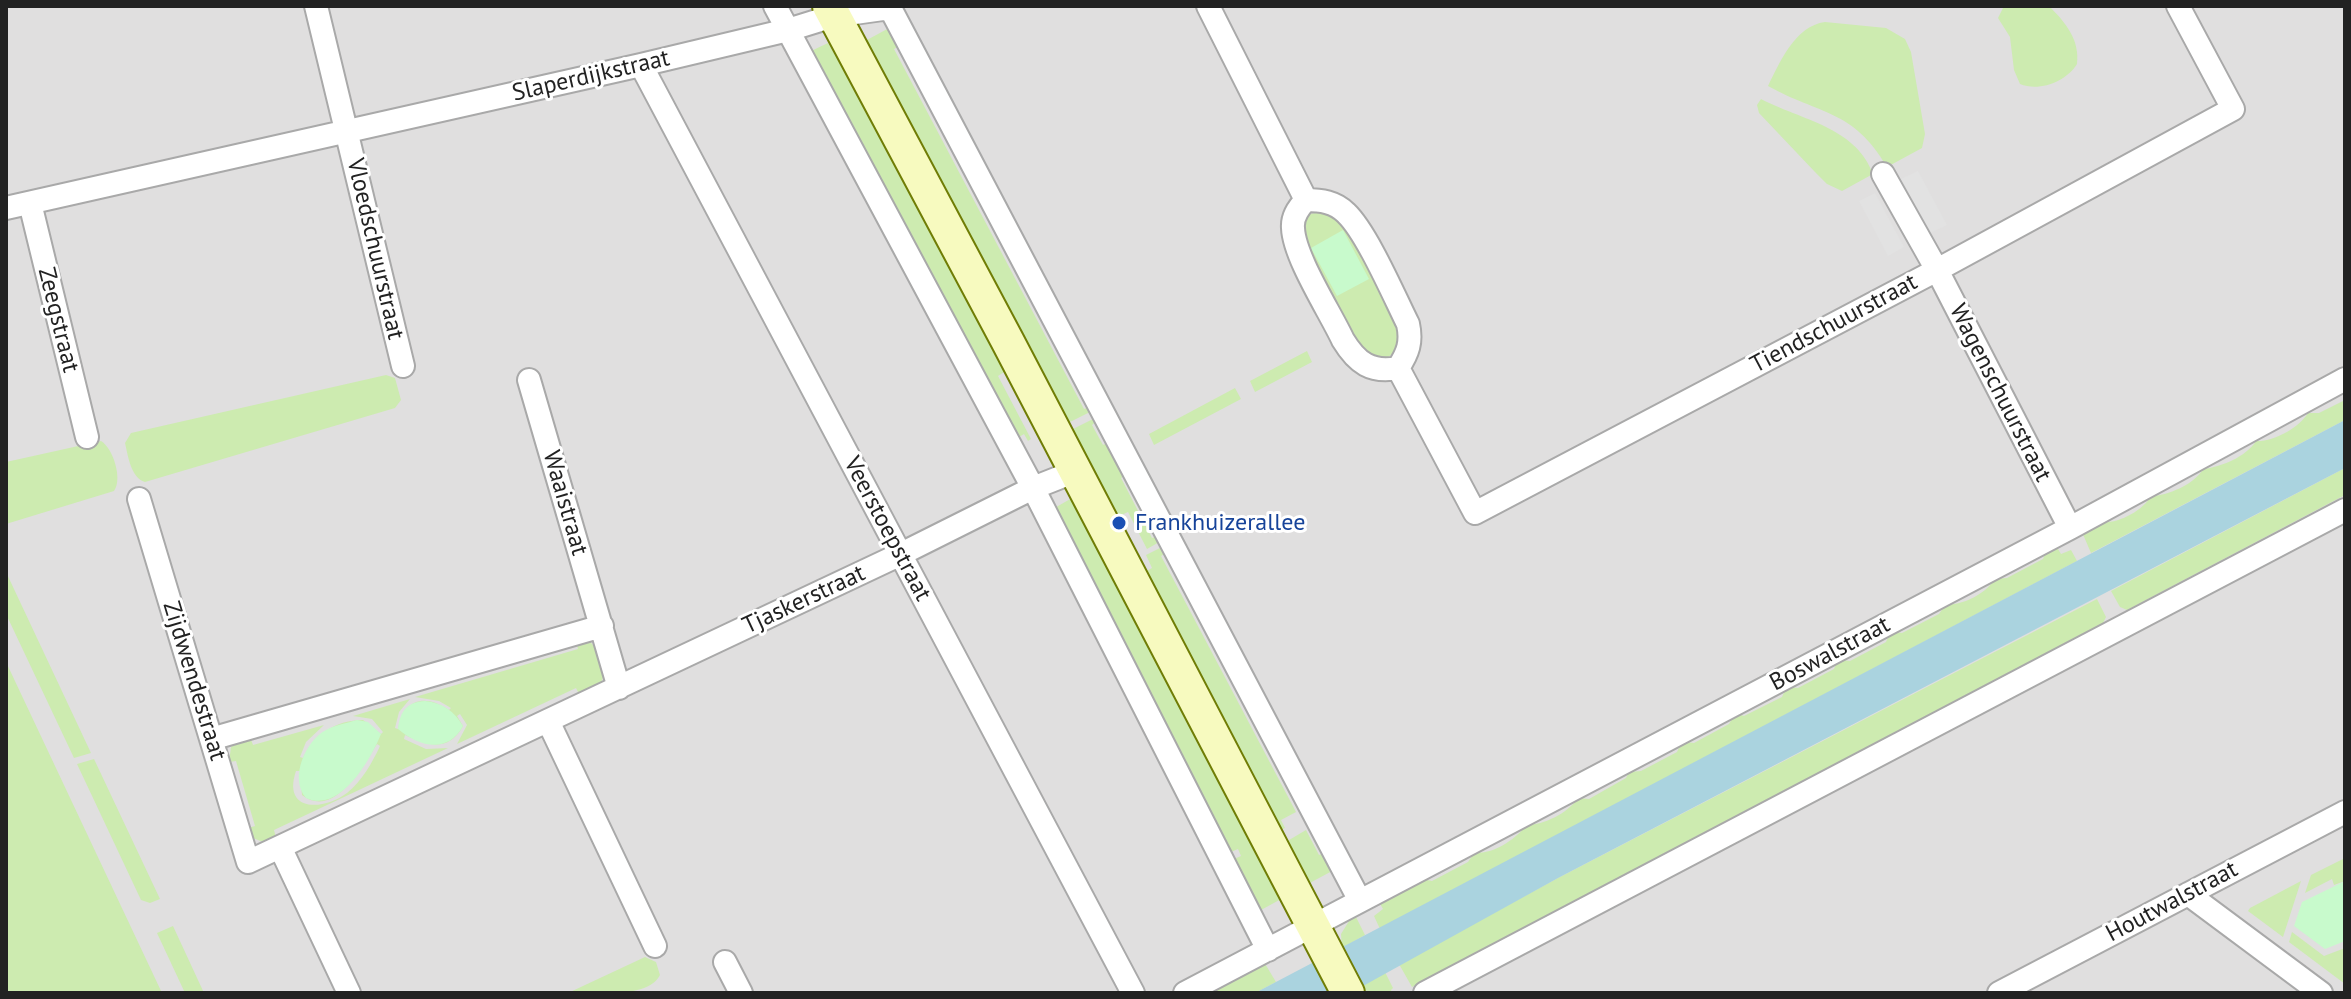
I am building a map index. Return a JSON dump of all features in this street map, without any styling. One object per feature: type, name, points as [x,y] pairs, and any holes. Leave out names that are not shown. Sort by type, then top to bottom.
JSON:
[{"type":"main road","points":[[831,11],[1076,471],[1348,993]]},
{"type":"street","points":[[316,6],[347,131]]},
{"type":"street","points":[[775,6],[1033,488],[1268,950]]},
{"type":"street","points":[[1208,6],[1306,200]]},
{"type":"street","name":"Tiendschuurstraat","points":[[1398,368],[1475,513],[1937,270],[2233,109],[2178,6]]},
{"type":"street","points":[[831,11],[890,7],[1360,901]]},
{"type":"street","name":"Slaperdijkstraat","points":[[6,208],[788,30],[831,11]]},
{"type":"street","name":"Veerstoepstraat","points":[[641,65],[1133,993]]},
{"type":"street","name":"Vloedschuurstraat","points":[[347,131],[403,366]]},
{"type":"street","name":"Wagenschuurstraat","points":[[1883,174],[1937,270],[2070,528]]},
{"type":"street","points":[[1306,200],[1323,200],[1345,211],[1362,236],[1408,324],[1411,338],[1406,356],[1398,368],[1381,371],[1363,366],[1343,340],[1295,244],[1292,225],[1297,209],[1306,200]]},
{"type":"street","name":"Zeegstraat","points":[[30,203],[87,437]]},
{"type":"street","name":"Boswalstraat","points":[[1185,993],[1268,950],[1318,937],[1360,901],[2070,528],[2345,379]]},
{"type":"street","name":"Waaistraat","points":[[529,380],[602,626]]},
{"type":"street","name":"Tjaskerstraat","points":[[248,862],[901,554],[1033,488],[1076,471]]},
{"type":"street","name":"Zijdwendestraat","points":[[139,499],[248,862]]},
{"type":"street","points":[[1425,993],[2345,510]]},
{"type":"street","points":[[211,739],[602,626],[619,688]]},
{"type":"street","points":[[548,721],[655,946]]},
{"type":"street","name":"Houtwalstraat","points":[[1999,993],[2345,812]]},
{"type":"street","points":[[280,847],[349,993]]},
{"type":"street","points":[[2188,894],[2321,993]]},
{"type":"street","points":[[725,962],[741,993]]},
{"type":"shaded area","points":[[6,6],[2345,6],[2345,993],[6,993]]},
{"type":"shaded area","points":[[1918,171],[1947,225],[1930,233],[1901,179]]},
{"type":"shaded area","points":[[1875,193],[1904,247],[1888,256],[1859,201]]},
{"type":"green space","points":[[2004,6],[2049,6],[2066,25],[2076,47],[2077,64],[2066,76],[2043,86],[2020,84],[2014,70],[2010,37],[1998,18]]},
{"type":"green space","points":[[1825,22],[1886,28],[1905,39],[1911,52],[1925,134],[1922,148],[1887,167],[1874,148],[1848,124],[1768,86],[1783,56],[1797,38],[1805,30]]},
{"type":"green space","points":[[891,27],[899,46],[894,49],[1084,409],[1091,406],[1092,411],[1064,425],[865,41]]},
{"type":"green space","points":[[828,43],[1004,368],[998,376],[1031,439],[1028,441],[1024,434],[1014,440],[809,52]]},
{"type":"green space","points":[[1761,99],[1841,135],[1865,158],[1873,174],[1842,191],[1827,184],[1759,113],[1757,105]]},
{"type":"green space","points":[[1320,212],[1334,216],[1345,226],[1399,329],[1394,352],[1387,358],[1382,360],[1360,350],[1303,242],[1304,220],[1310,214]]},
{"type":"green space","points":[[1343,230],[1369,279],[1337,296],[1311,248]]},
{"type":"green space","points":[[1307,351],[1312,362],[1255,392],[1250,381]]},
{"type":"green space","points":[[386,375],[395,378],[401,400],[395,408],[145,482],[136,476],[131,466],[125,443],[131,433]]},
{"type":"green space","points":[[1235,388],[1241,399],[1154,445],[1149,434]]},
{"type":"green space","points":[[2345,400],[2345,420],[2091,553],[2082,532],[2099,522],[2128,516],[2151,496],[2180,488],[2194,480],[2203,469],[2246,452],[2256,441],[2278,437],[2292,429],[2308,413],[2319,413]]},
{"type":"green space","points":[[1095,418],[1098,420],[1092,425],[1103,445],[1109,442],[1126,475],[1121,478],[1152,538],[1158,536],[1161,541],[1147,549],[1128,512],[1113,519],[1067,432]]},
{"type":"green space","points":[[101,441],[115,464],[117,486],[114,491],[6,524],[6,462]]},
{"type":"green space","points":[[2345,468],[2345,495],[2127,610],[2120,607],[2111,591]]},
{"type":"green space","points":[[1072,498],[1283,898],[1261,910],[1234,859],[1241,856],[1238,849],[1231,852],[1051,510]]},
{"type":"green space","points":[[2055,544],[2061,554],[2071,550],[2077,561],[1380,929],[1374,916],[1383,909],[1378,900],[1422,879],[1432,881],[1468,862],[1475,852],[1504,845],[1526,825],[1555,817],[1578,798],[1589,799],[1626,778],[1629,772],[1641,771],[1677,752],[1680,745],[1694,743],[1729,724],[1738,714],[1744,716],[1782,697],[1790,687],[1798,688],[1834,669],[1837,662],[1850,661],[1886,642],[1889,635],[1902,633],[1939,614],[1946,604],[1973,598],[1994,579],[2007,578],[2043,559],[2047,549]]},
{"type":"green space","points":[[1164,546],[1167,552],[1161,556],[1296,812],[1281,820],[1285,828],[1278,831],[1143,573],[1152,568],[1146,555]]},
{"type":"green space","points":[[6,572],[91,753],[74,758],[6,614]]},
{"type":"green space","points":[[2097,599],[2106,617],[2103,623],[1412,987],[1399,964],[1558,878]]},
{"type":"green space","points":[[576,641],[589,641],[602,662],[602,681],[592,690],[580,696],[576,688],[457,744],[467,725],[460,714],[457,716],[463,726],[445,743],[430,744],[405,735],[404,739],[426,749],[448,748],[274,830],[276,838],[263,842],[253,838],[248,828],[255,826],[236,761],[229,762],[231,747],[250,737],[253,745],[324,725],[306,742],[300,757],[303,758],[320,735],[344,723],[363,720],[381,734],[383,732],[372,719],[353,716],[410,699],[399,712],[395,728],[398,729],[405,711],[416,702],[431,702],[449,710],[451,708],[439,701],[415,697],[578,649]],"holes":[[[377,744],[380,746],[362,777],[337,799],[317,805],[307,804],[295,794],[293,784],[296,771],[300,771],[302,795],[314,801],[325,801],[336,796],[356,776]]]},
{"type":"green space","points":[[6,662],[162,993],[6,993]]},
{"type":"green space","points":[[425,701],[437,704],[456,716],[463,726],[457,735],[449,741],[433,745],[415,740],[398,729],[406,709],[413,703]]},
{"type":"green space","points":[[357,720],[368,722],[381,734],[370,757],[342,791],[319,801],[306,798],[301,790],[299,771],[306,751],[326,730]]},
{"type":"green space","points":[[94,759],[160,899],[150,903],[141,900],[77,764]]},
{"type":"green space","points":[[1306,830],[1319,855],[1326,852],[1334,870],[1306,885],[1284,843]]},
{"type":"green space","points":[[2345,858],[2345,881],[2334,885],[2332,879],[2305,893],[2311,875]]},
{"type":"green space","points":[[2301,881],[2283,937],[2248,911],[2250,908]]},
{"type":"green space","points":[[2345,881],[2345,941],[2325,949],[2294,926],[2302,902]]},
{"type":"green space","points":[[1354,913],[1365,935],[1342,948],[1341,934]]},
{"type":"green space","points":[[173,926],[204,993],[185,993],[157,933]]},
{"type":"green space","points":[[2292,932],[2324,956],[2345,948],[2345,984],[2289,942]]},
{"type":"green space","points":[[645,957],[656,962],[660,975],[654,983],[644,988],[605,994],[568,993]]},
{"type":"green space","points":[[1264,962],[1276,982],[1255,993],[1205,993]]},
{"type":"green space","points":[[1385,972],[1393,988],[1392,993],[1369,993],[1363,988],[1365,983]]},
{"type":"water","points":[[2345,420],[2345,468],[1558,878],[1363,986],[1349,993],[1255,993]]},
{"type":"place","name":"Frankhuizerallee","points":[[1119,523]]}]
